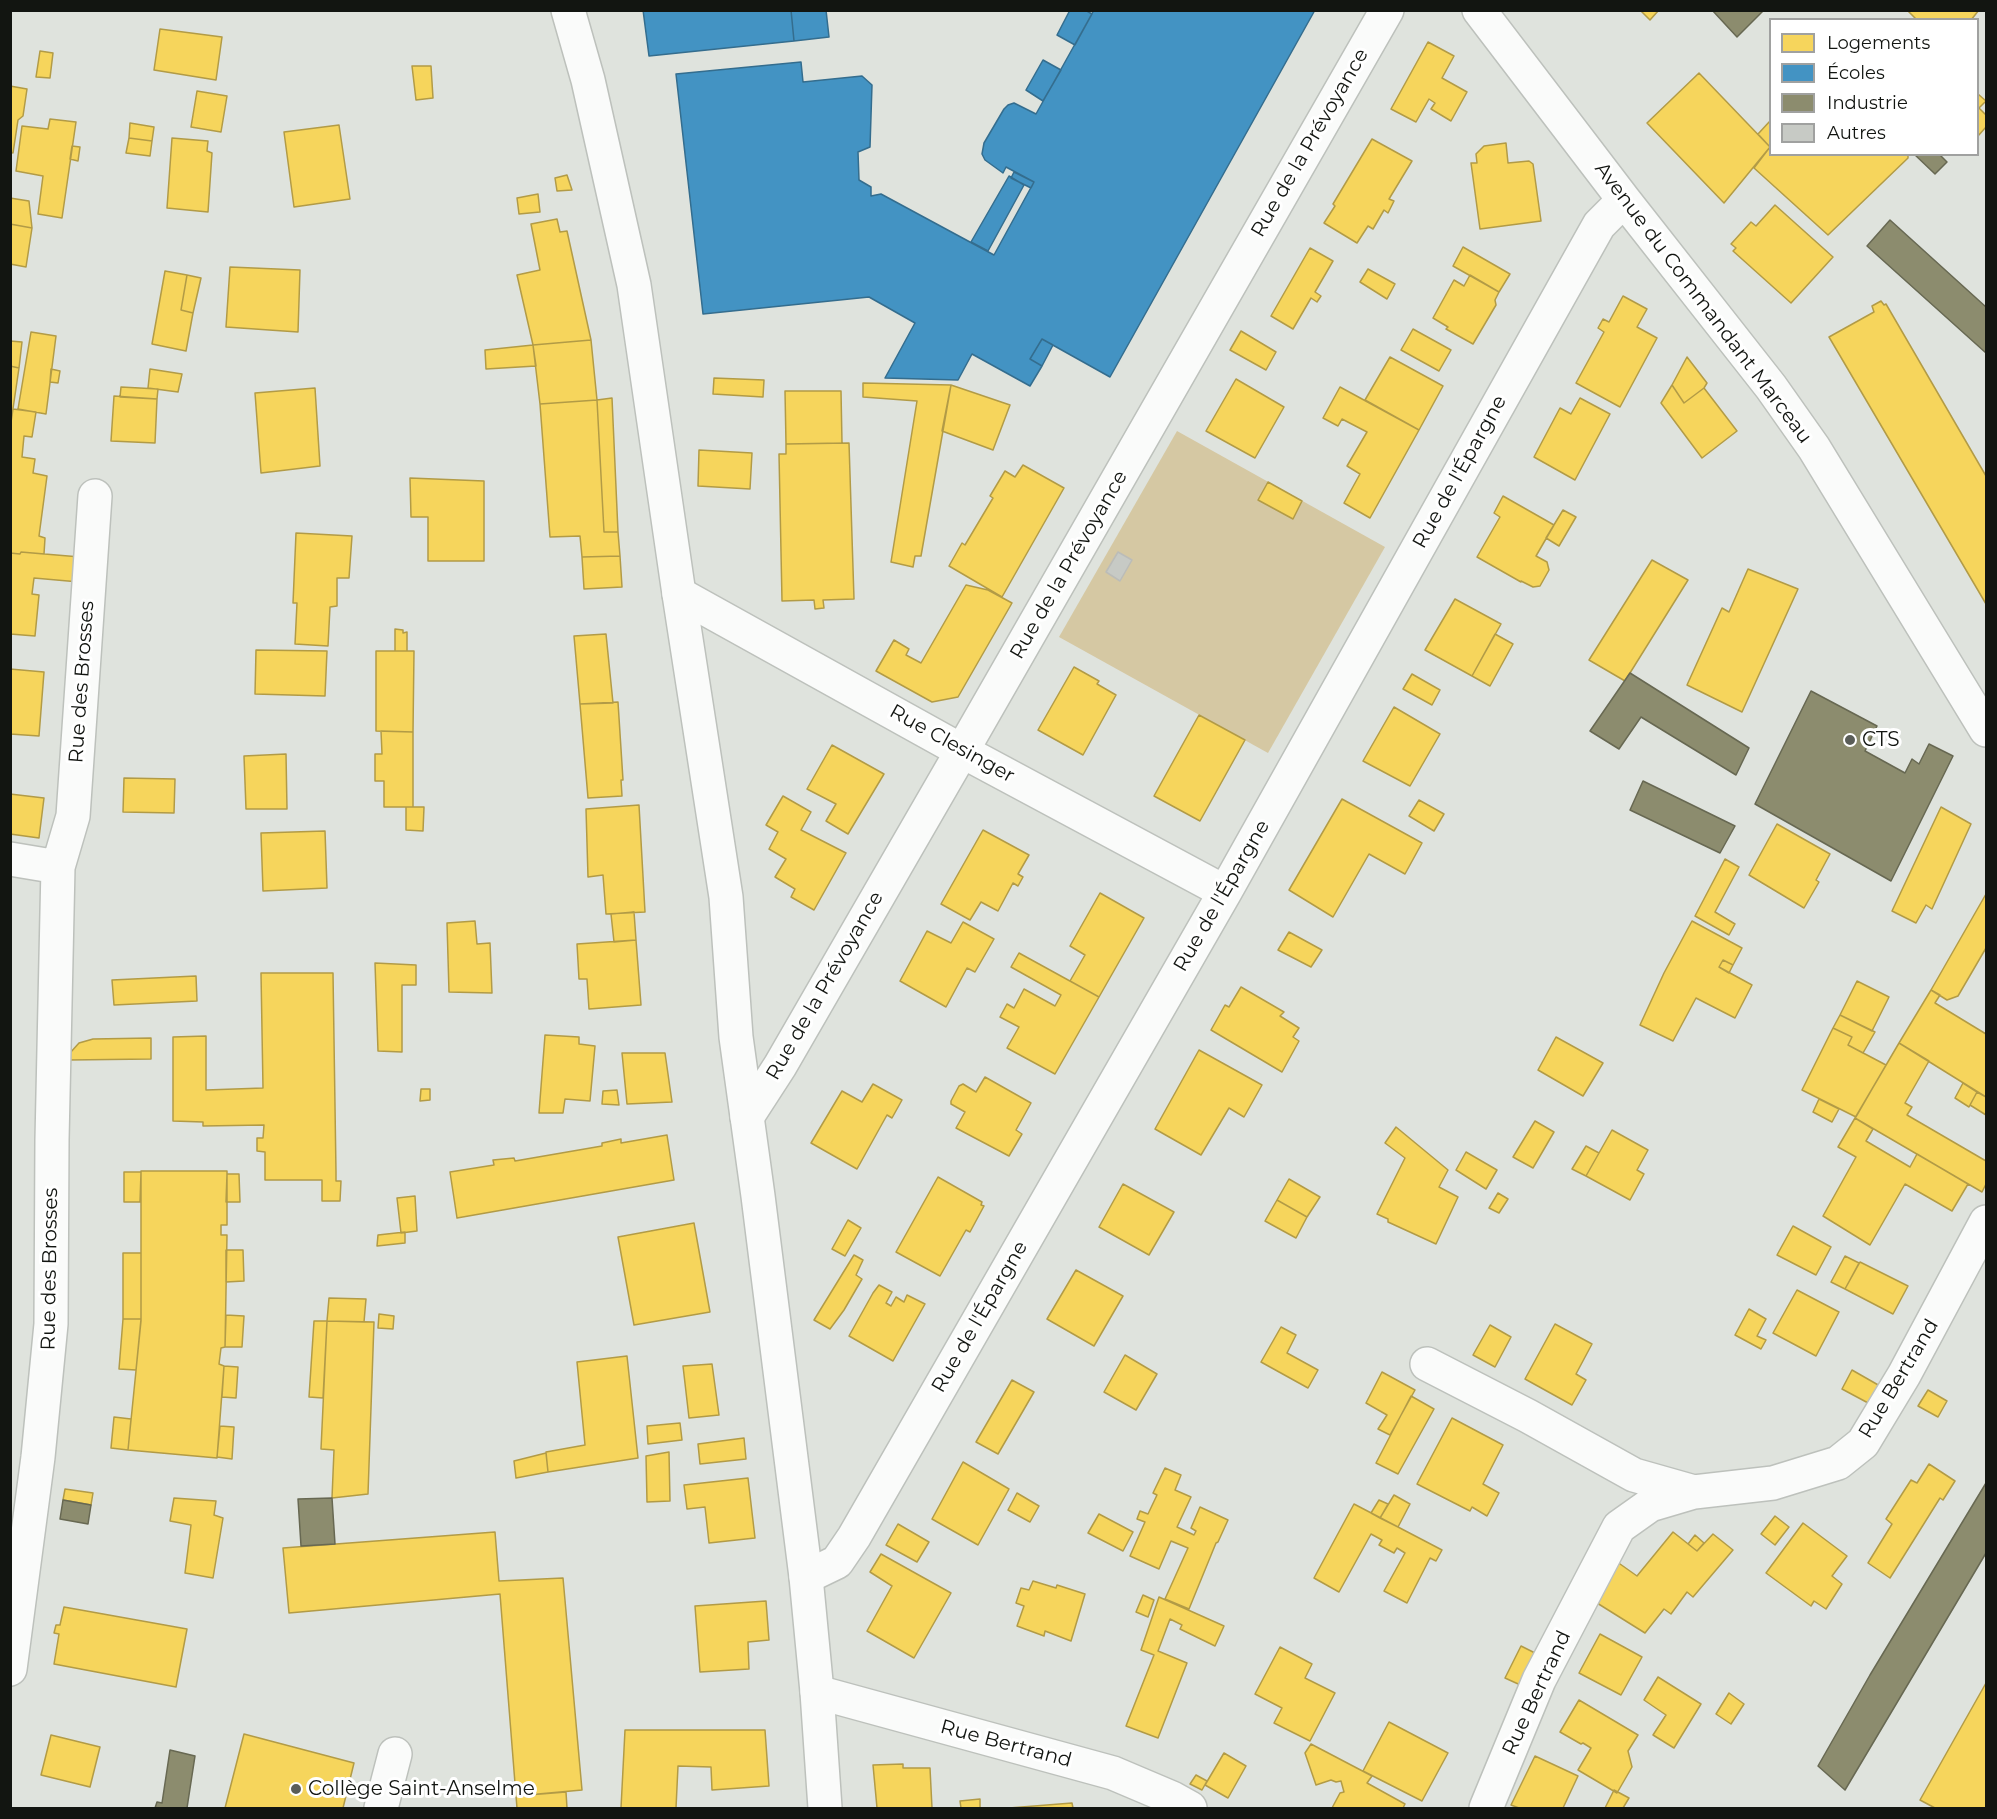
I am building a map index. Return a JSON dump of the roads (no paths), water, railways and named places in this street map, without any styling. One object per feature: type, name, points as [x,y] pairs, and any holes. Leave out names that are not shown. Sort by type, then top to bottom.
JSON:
[{"type":"street","name":"Rue de la Prévoyance","points":[[747,1118],[780,1066],[962,751],[1386,10]]},
{"type":"street","name":"Avenue du Commandant Marceau","points":[[1479,10],[1623,200],[1772,387],[1814,448],[1986,730]]},
{"type":"street","points":[[575,19],[634,285],[726,897],[736,1036],[806,1577],[825,1809]]},
{"type":"street","name":"Rue de l'Épargne","points":[[806,1577],[837,1562],[854,1537],[1225,892],[1599,225],[1623,200]]},
{"type":"street","name":"Rue des Brosses","points":[[10,1669],[38,1457],[51,1324],[52,1128],[58,867],[73,816],[95,496]]},
{"type":"street","name":"Rue Clesinger","points":[[679,594],[962,751],[1225,892]]},
{"type":"street","points":[[10,859],[58,867]]},
{"type":"street","name":"Rue Bertrand","points":[[1486,1809],[1539,1680],[1619,1527],[1650,1505],[1694,1492],[1773,1483],[1838,1463],[1863,1443],[1904,1375],[1986,1222]]},
{"type":"street","name":"Rue Bertrand","points":[[1427,1364],[1528,1416],[1634,1475],[1694,1492]]},
{"type":"street","name":"Rue Bertrand","points":[[817,1692],[1113,1773],[1172,1798],[1190,1809]]},
{"type":"street","points":[[381,1809],[395,1754]]},
{"type":"place","name":"CTS","points":[[1850,740]]},
{"type":"place","name":"Collège Saint-Anselme","points":[[296,1789]]}]
